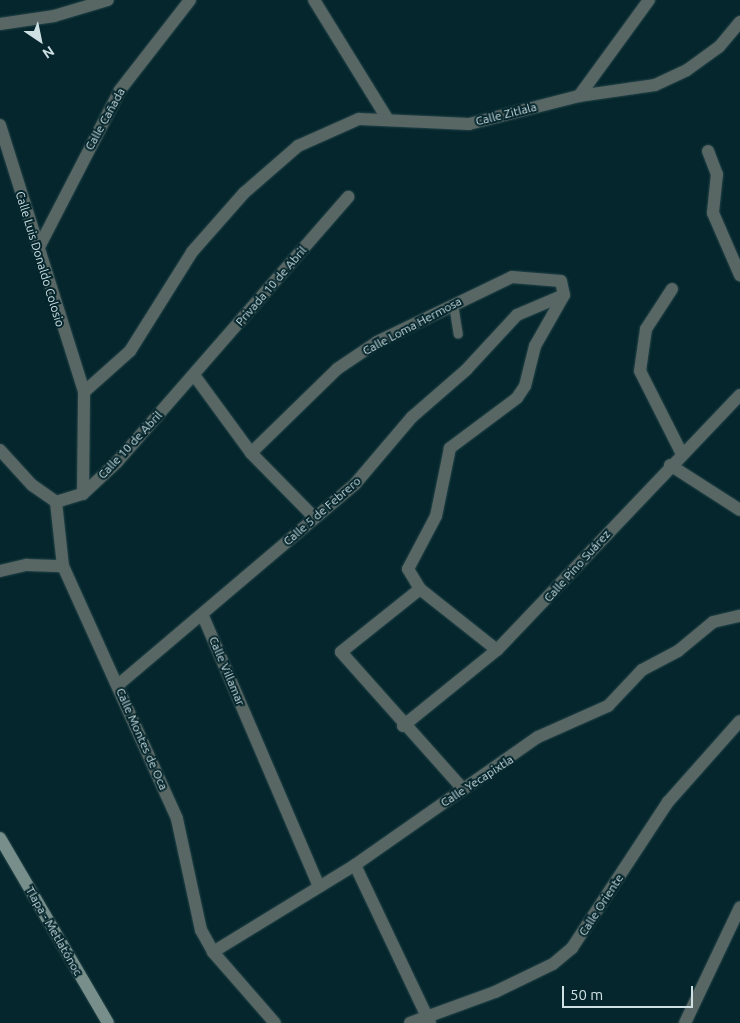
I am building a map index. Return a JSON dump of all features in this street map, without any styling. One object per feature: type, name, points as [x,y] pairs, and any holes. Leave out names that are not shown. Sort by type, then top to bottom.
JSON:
[{"type":"main road","name":"Tlapa - Metlatónoc","points":[[0,838],[108,1023]]},
{"type":"street","points":[[0,24],[54,16],[108,0]]},
{"type":"street","name":"Calle Cañada","points":[[38,249],[120,90],[190,0]]},
{"type":"street","points":[[314,0],[387,118]]},
{"type":"street","points":[[579,96],[608,52],[649,0]]},
{"type":"street","name":"Calle Zitlala","points":[[84,392],[130,351],[192,252],[244,193],[298,146],[341,124],[387,118],[469,124],[579,96],[655,85],[687,70],[718,47],[740,22]]},
{"type":"street","name":"Calle Luis Donaldo Colosio","points":[[0,125],[84,392],[83,494]]},
{"type":"street","points":[[708,151],[717,174],[713,213],[737,254],[740,275]]},
{"type":"street","name":"Privada 10 de Abril","points":[[194,375],[348,196]]},
{"type":"street","name":"Calle Loma Hermosa","points":[[251,453],[336,369],[453,304],[512,276],[555,277],[564,285],[564,295]]},
{"type":"street","points":[[672,289],[646,329],[640,371],[682,454]]},
{"type":"street","points":[[497,650],[420,589],[408,568],[436,516],[450,448],[517,398],[525,386],[535,346],[564,295]]},
{"type":"street","name":"Calle 5 de Febrero","points":[[118,685],[203,616],[314,517],[355,484],[412,417],[466,370],[517,314],[564,295]]},
{"type":"street","points":[[194,375],[251,453],[314,517]]},
{"type":"street","name":"Calle 10 de Abril","points":[[83,494],[194,375]]},
{"type":"street","name":"Calle Pino Suárez","points":[[403,726],[497,650],[567,580],[670,465],[740,395]]},
{"type":"street","points":[[0,450],[32,485],[56,502],[83,494]]},
{"type":"street","points":[[670,465],[740,510]]},
{"type":"street","name":"Calle Montes de Oca","points":[[56,502],[63,566],[177,819],[201,930],[213,952],[275,1023]]},
{"type":"street","points":[[0,571],[27,564],[63,566]]},
{"type":"street","points":[[420,589],[341,652],[403,726],[464,789]]},
{"type":"street","name":"Calle Villamar","points":[[203,616],[319,886]]},
{"type":"street","name":"Calle Yecapixtla","points":[[213,952],[355,865],[538,737],[608,706],[642,670],[678,651],[713,622],[740,616]]},
{"type":"street","name":"Calle Oriente","points":[[410,1023],[429,1020],[512,984],[552,964],[572,948],[668,802],[740,721]]},
{"type":"street","points":[[355,865],[429,1020]]},
{"type":"street","points":[[685,1023],[740,907]]},
{"type":"lane","points":[[453,304],[458,334]]}]
